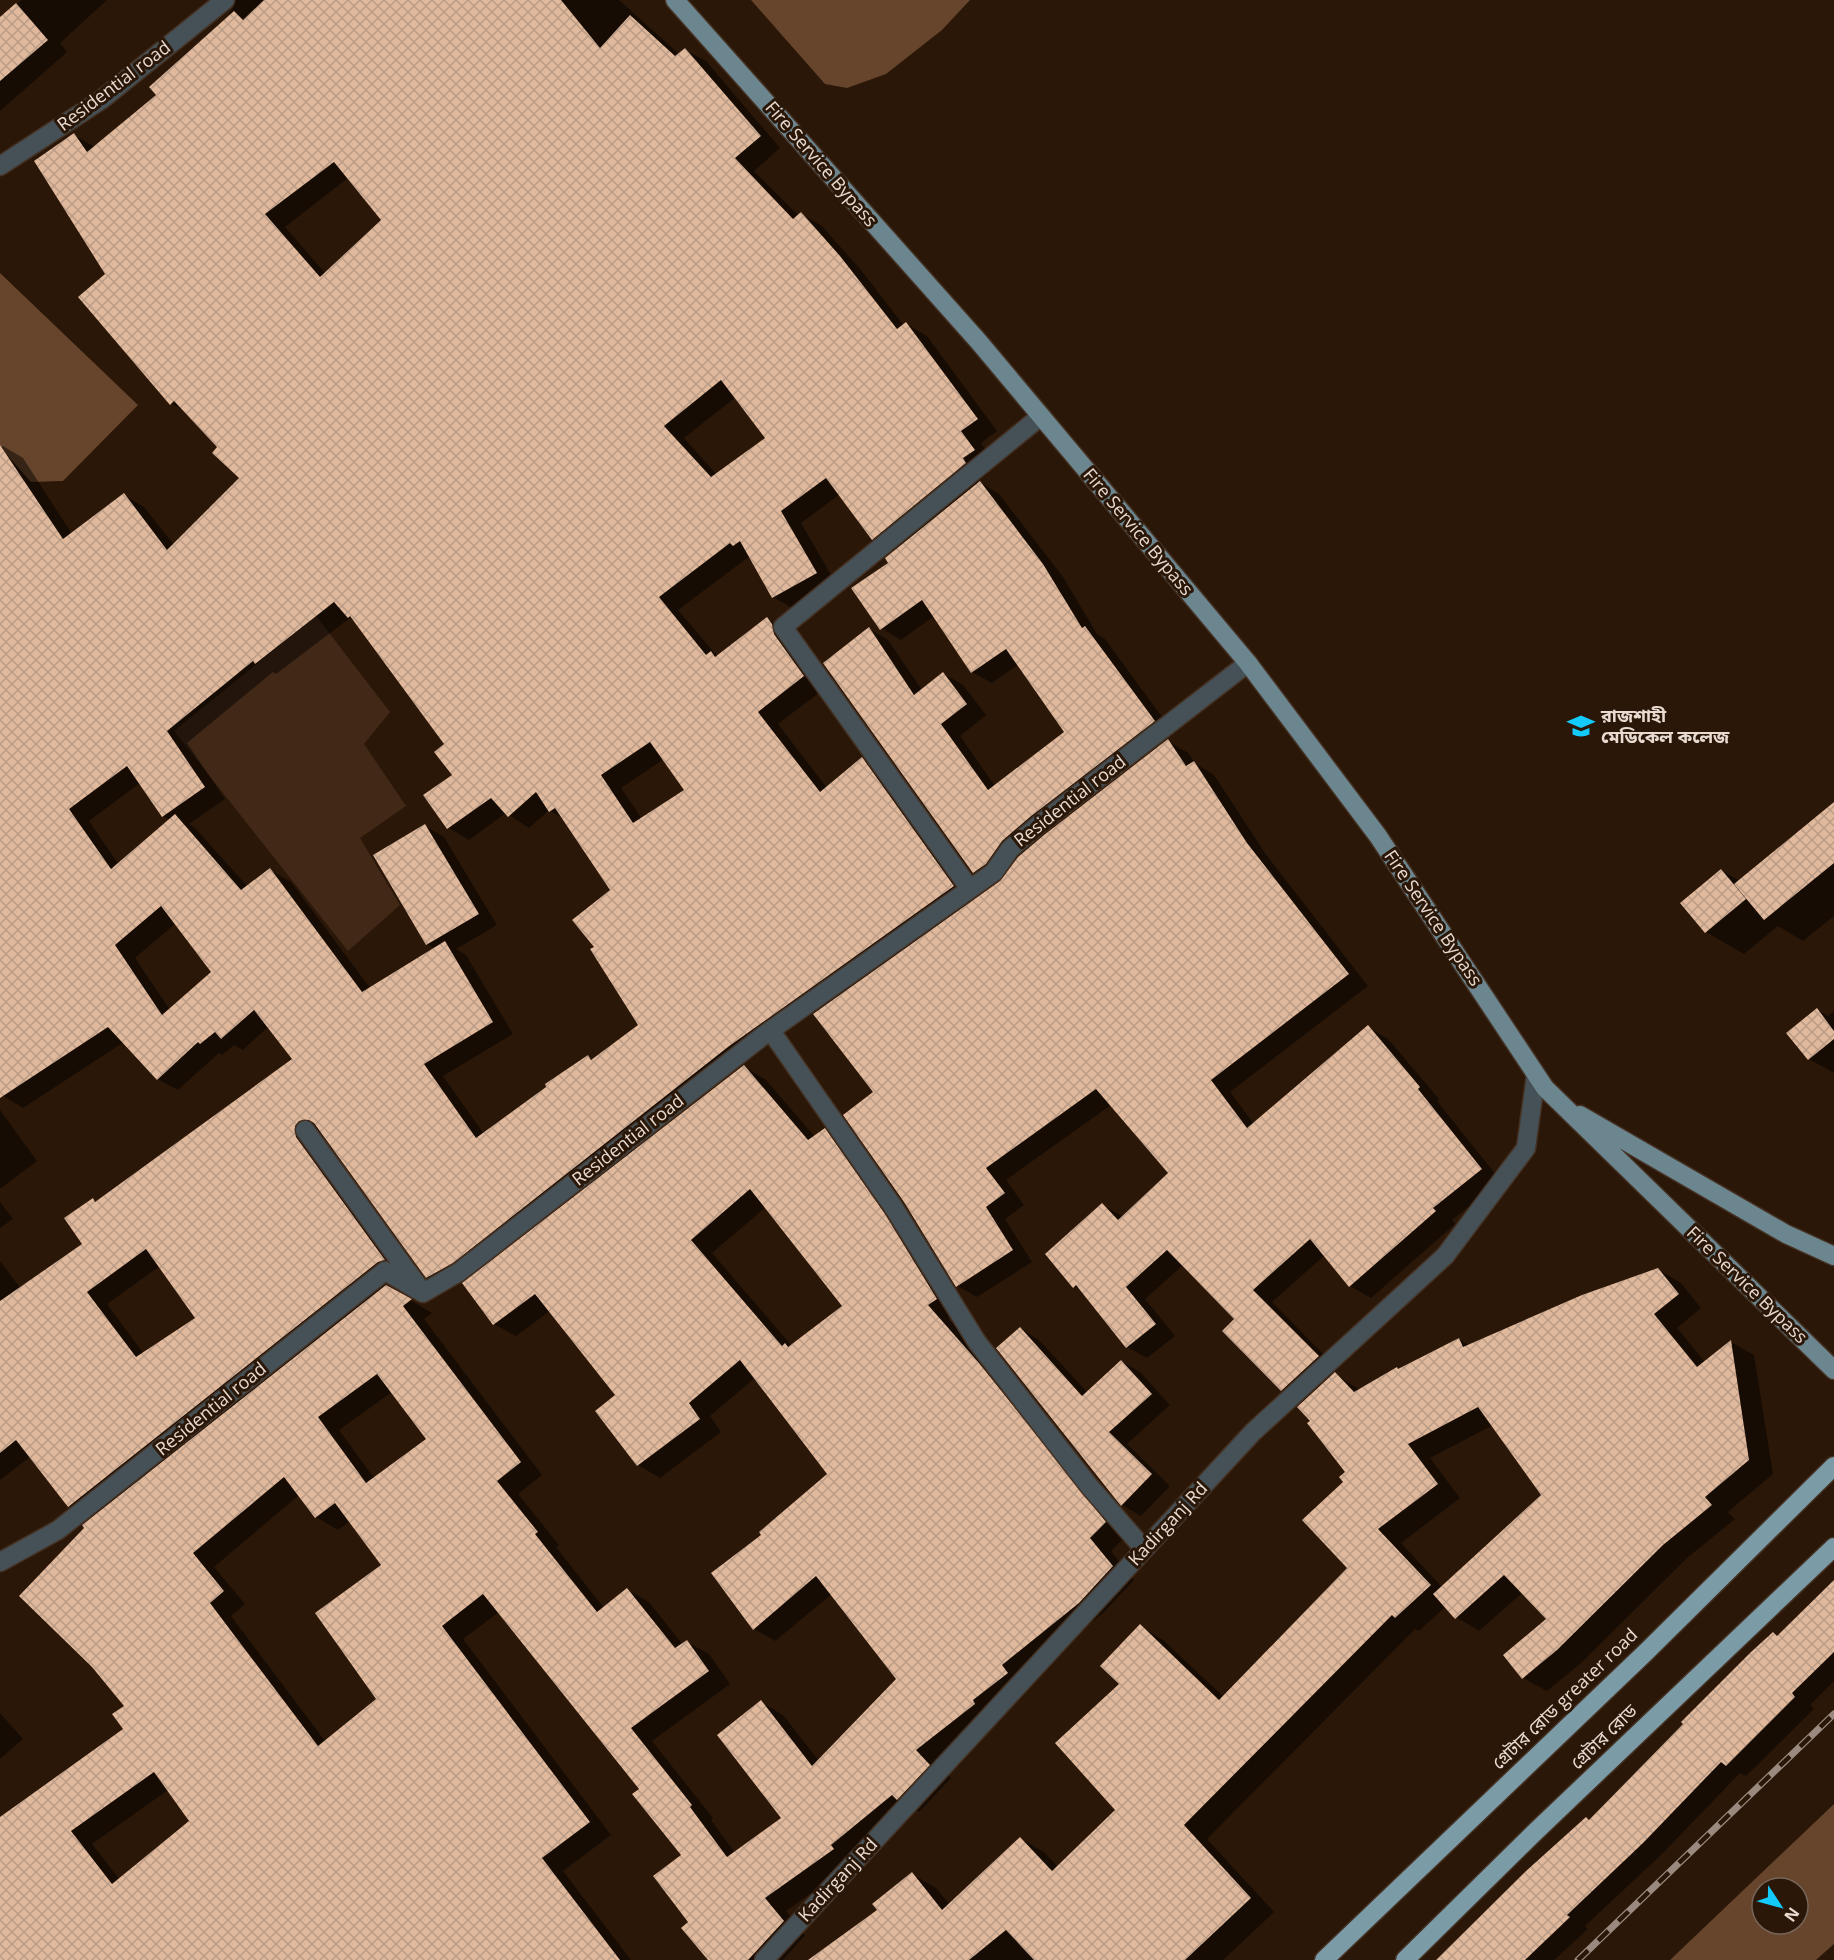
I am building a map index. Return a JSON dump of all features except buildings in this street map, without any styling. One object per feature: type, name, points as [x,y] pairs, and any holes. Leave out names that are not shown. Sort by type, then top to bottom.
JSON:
[{"type":"highway","name":"গ্রেটার রোড greater road","points":[[1324,1960],[1646,1652],[1834,1466]]},
{"type":"highway","name":"গ্রেটার রোড","points":[[1405,1960],[1534,1833],[1834,1547]]},
{"type":"main road","name":"Fire Service Bypass","points":[[675,0],[1041,416],[1248,663],[1378,836],[1536,1075],[1556,1100],[1834,1370]]},
{"type":"main road","name":"Fire Service Bypass","points":[[1556,1100],[1786,1234],[1834,1256]]},
{"type":"street","name":"Residential road","points":[[0,166],[101,100],[225,0]]},
{"type":"street","points":[[970,889],[783,627],[1041,416]]},
{"type":"street","name":"Residential road","points":[[0,1562],[58,1530],[385,1271],[423,1293],[459,1272],[771,1031],[994,872],[1010,849],[1036,826],[1248,663]]},
{"type":"street","points":[[771,1031],[894,1208],[977,1342],[1090,1487],[1144,1549]]},
{"type":"street","name":"Kadirganj Rd","points":[[765,1960],[1253,1432],[1445,1256],[1526,1149],[1536,1075]]},
{"type":"street","points":[[306,1130],[423,1293]]},
{"type":"shaded area","points":[[751,0],[970,0],[942,30],[886,74],[847,88],[825,84]]},
{"type":"shaded area","points":[[0,273],[138,405],[63,481],[31,482],[0,447]]},
{"type":"shaded area","points":[[316,616],[390,712],[364,744],[406,806],[360,838],[400,905],[348,951],[174,731]]},
{"type":"shaded area","points":[[1834,1804],[1834,1944],[1816,1960],[1670,1960],[1750,1884],[1750,1936],[1810,1936],[1810,1876],[1758,1876]]},
{"type":"railway","points":[[1578,1960],[1834,1714]]},
{"type":"place","name":"রাজশাহী মেডিকেল কলেজ","points":[[1581,726]]}]
